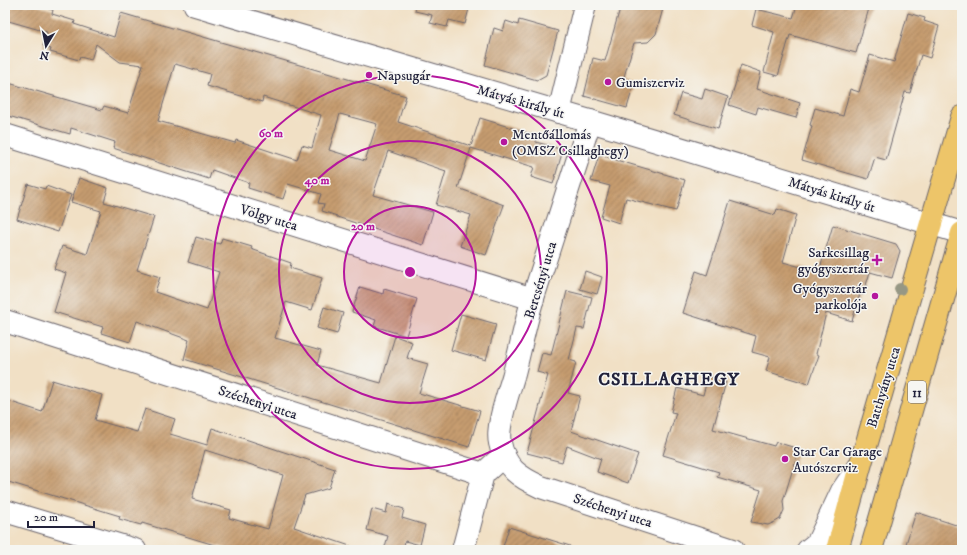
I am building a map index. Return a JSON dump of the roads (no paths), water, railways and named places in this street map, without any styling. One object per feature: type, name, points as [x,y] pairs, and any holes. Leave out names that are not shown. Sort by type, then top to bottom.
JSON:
[{"type":"main road","name":"Batthyány utca","points":[[837,550],[962,117]]},
{"type":"main road","name":"11","points":[[871,550],[962,233]]},
{"type":"street","name":"Mátyás király út","points":[[195,5],[590,121],[962,233]]},
{"type":"street","points":[[558,112],[586,5]]},
{"type":"street","name":"Bercsényi utca","points":[[501,448],[499,430],[533,300],[590,121]]},
{"type":"street","name":"Völgy utca","points":[[5,135],[533,300]]},
{"type":"street","name":"Széchenyi utca","points":[[5,321],[483,474]]},
{"type":"street","points":[[463,550],[483,474],[501,448]]},
{"type":"street","name":"Széchenyi utca","points":[[501,448],[510,467],[523,479],[541,487],[733,550]]},
{"type":"street","points":[[808,550],[818,542],[842,491],[861,463]]},
{"type":"street","points":[[5,511],[135,550]]},
{"type":"place","name":"Napsugár","points":[[369,75]]},
{"type":"place","name":"Gumiszerviz","points":[[608,82]]},
{"type":"place","name":"Mentőállomás (OMSZ Csillaghegy)","points":[[504,142]]},
{"type":"place","name":"Sarkcsillag gyógyszertár","points":[[877,260]]},
{"type":"place","name":"Gyógyszertár parkolója","points":[[875,296]]},
{"type":"place","name":"Star Car Garage Autószerviz","points":[[785,459]]},
{"type":"district","name":"CSILLAGHEGY","points":[[669,379]]}]
